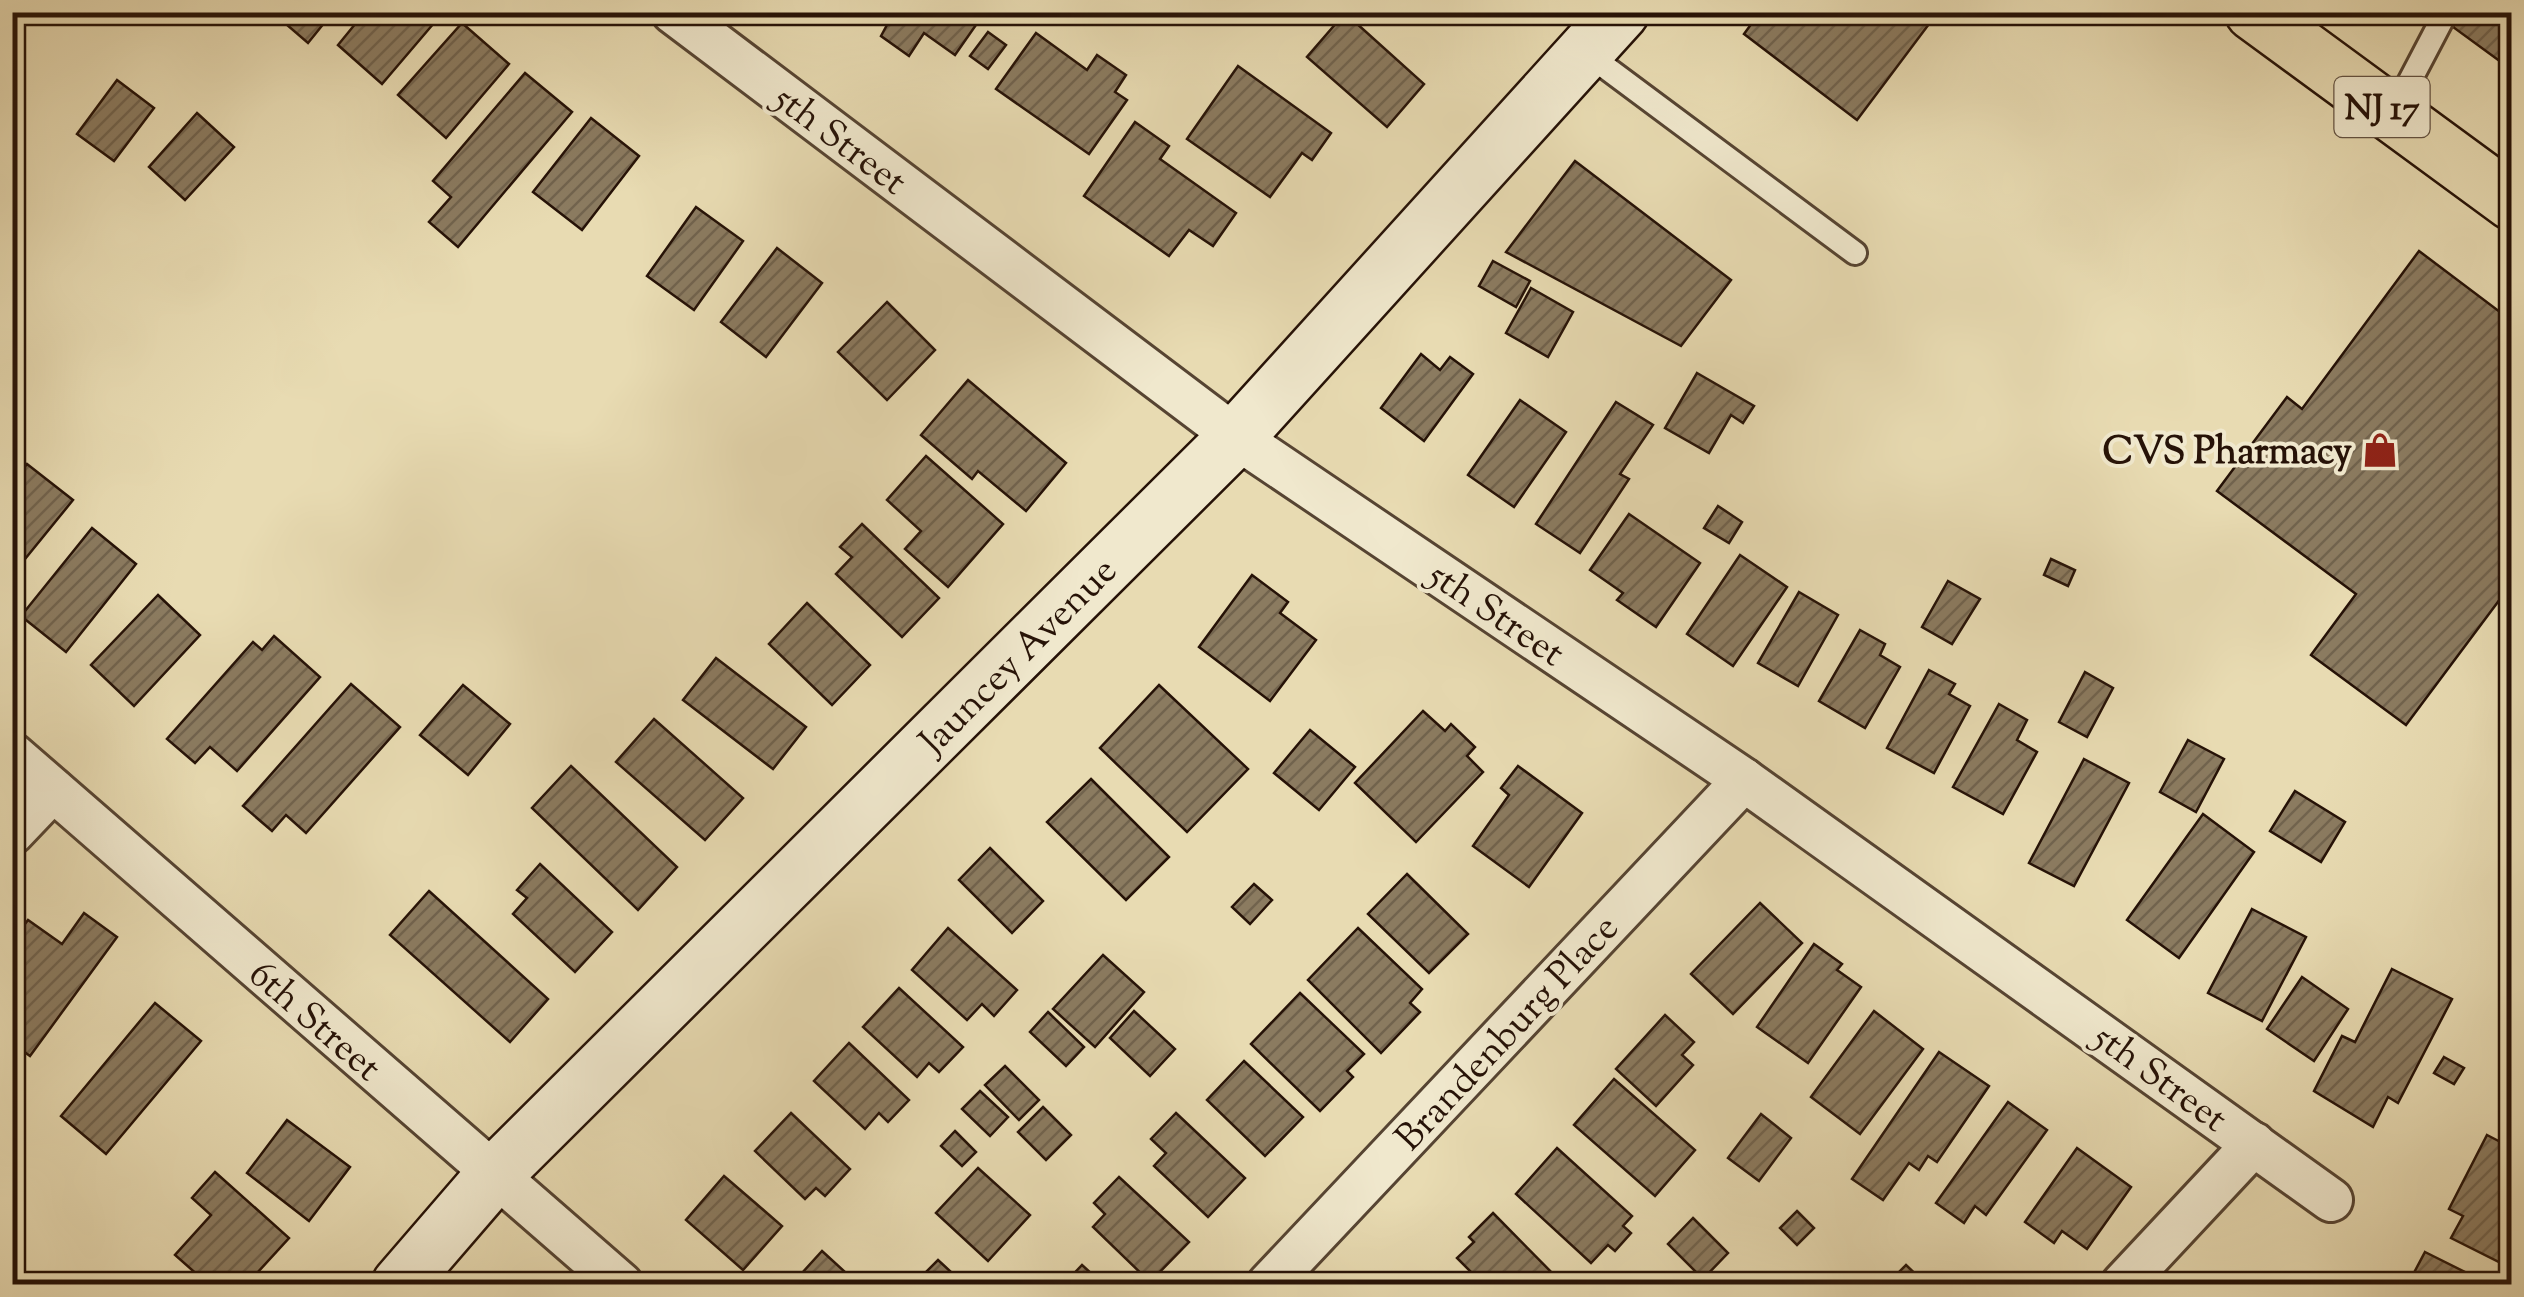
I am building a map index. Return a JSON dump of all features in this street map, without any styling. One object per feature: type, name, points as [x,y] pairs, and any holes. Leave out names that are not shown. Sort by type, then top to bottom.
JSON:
[{"type":"main road","name":"NJ 17","points":[[2253,12],[2512,202]]},
{"type":"street","name":"5th Street","points":[[683,16],[1236,438],[1744,780],[2331,1200]]},
{"type":"street","name":"Jauncey Avenue","points":[[400,1284],[494,1175],[1236,438],[1602,31]]},
{"type":"street","name":"6th Street","points":[[12,754],[620,1284]]},
{"type":"street","name":"Brandenburg Place","points":[[1269,1284],[1744,780]]},
{"type":"street","points":[[12,833],[53,790]]},
{"type":"street","points":[[2122,1284],[2254,1144]]},
{"type":"lane","points":[[2392,114],[2446,12]]},
{"type":"lane","points":[[1602,31],[1854,254]]},
{"type":"building","points":[[272,12],[333,12],[308,43]]},
{"type":"building","points":[[365,12],[435,12],[440,16],[382,84],[338,45]]},
{"type":"building","points":[[894,12],[985,12],[955,55],[924,33],[909,56],[881,36]]},
{"type":"building","points":[[1760,12],[1938,12],[1857,120],[1744,34]]},
{"type":"building","points":[[2461,12],[2512,12],[2512,70],[2453,27]]},
{"type":"building","points":[[1345,13],[1424,84],[1387,127],[1307,57]]},
{"type":"building","points":[[462,23],[509,64],[446,138],[398,95]]},
{"type":"building","points":[[988,32],[1006,45],[988,69],[970,56]]},
{"type":"building","points":[[1036,33],[1087,70],[1097,55],[1126,75],[1115,92],[1127,100],[1089,154],[996,89]]},
{"type":"building","points":[[1238,66],[1331,133],[1312,160],[1302,153],[1270,197],[1187,139]]},
{"type":"building","points":[[525,73],[572,112],[458,247],[429,222],[451,197],[433,181]]},
{"type":"building","points":[[117,80],[154,108],[114,161],[77,134]]},
{"type":"building","points":[[197,113],[234,147],[185,200],[149,167]]},
{"type":"building","points":[[591,118],[639,156],[582,230],[533,192]]},
{"type":"building","points":[[1135,122],[1169,146],[1160,159],[1236,213],[1213,246],[1189,230],[1169,256],[1084,196]]},
{"type":"building","points":[[1575,161],[1731,280],[1681,346],[1506,252]]},
{"type":"building","points":[[696,207],[743,241],[694,310],[647,276]]},
{"type":"building","points":[[777,248],[822,283],[766,357],[721,322]]},
{"type":"building","name":"CVS Pharmacy","points":[[2419,251],[2512,321],[2512,583],[2406,725],[2311,655],[2356,594],[2217,491],[2287,397],[2302,409]]},
{"type":"building","points":[[1493,261],[1530,281],[1516,307],[1479,286]]},
{"type":"building","points":[[1531,288],[1573,312],[1548,357],[1506,333]]},
{"type":"building","points":[[887,302],[935,350],[887,400],[838,352]]},
{"type":"building","points":[[1421,354],[1440,370],[1450,357],[1473,374],[1424,441],[1381,408]]},
{"type":"building","points":[[1697,373],[1754,406],[1743,423],[1731,415],[1709,453],[1665,428]]},
{"type":"building","points":[[968,380],[1066,463],[1026,511],[978,471],[972,479],[921,435]]},
{"type":"building","points":[[1520,400],[1566,432],[1514,507],[1468,475]]},
{"type":"building","points":[[1616,402],[1653,425],[1620,474],[1629,479],[1580,553],[1536,524]]},
{"type":"building","points":[[926,456],[1003,524],[948,587],[905,549],[921,531],[887,500]]},
{"type":"building","points":[[27,464],[73,500],[12,575],[12,483]]},
{"type":"building","points":[[1718,506],[1742,522],[1729,543],[1704,528]]},
{"type":"building","points":[[1629,514],[1700,563],[1656,627],[1617,600],[1623,593],[1590,570]]},
{"type":"building","points":[[862,524],[939,598],[902,637],[836,574],[852,557],[840,547]]},
{"type":"building","points":[[92,528],[136,564],[66,652],[21,616]]},
{"type":"building","points":[[1740,555],[1787,587],[1733,666],[1687,634]]},
{"type":"building","points":[[2051,559],[2075,570],[2068,586],[2044,575]]},
{"type":"building","points":[[1252,575],[1288,602],[1280,613],[1316,640],[1270,701],[1199,647]]},
{"type":"building","points":[[1948,581],[1980,599],[1952,644],[1922,627]]},
{"type":"building","points":[[1799,592],[1838,615],[1798,686],[1758,663]]},
{"type":"building","points":[[158,595],[200,635],[134,706],[91,665]]},
{"type":"building","points":[[807,603],[870,665],[832,705],[769,644]]},
{"type":"building","points":[[1860,630],[1885,644],[1880,655],[1900,667],[1865,728],[1819,701]]},
{"type":"building","points":[[274,636],[320,677],[237,771],[210,747],[195,763],[167,739],[253,642],[262,650]]},
{"type":"building","points":[[716,658],[806,727],[773,769],[683,700]]},
{"type":"building","points":[[1929,670],[1955,684],[1949,694],[1970,706],[1934,773],[1887,748]]},
{"type":"building","points":[[2085,672],[2113,688],[2087,737],[2059,722]]},
{"type":"building","points":[[351,684],[400,727],[306,833],[286,815],[272,831],[243,806]]},
{"type":"building","points":[[463,685],[510,724],[468,775],[420,735]]},
{"type":"building","points":[[1159,685],[1248,769],[1187,832],[1100,748]]},
{"type":"building","points":[[1999,704],[2027,720],[2017,740],[2037,752],[2003,814],[1953,787]]},
{"type":"building","points":[[1423,711],[1445,731],[1451,724],[1475,747],[1467,756],[1483,772],[1416,842],[1355,783]]},
{"type":"building","points":[[654,719],[743,798],[705,840],[616,762]]},
{"type":"building","points":[[1310,730],[1355,767],[1319,810],[1274,773]]},
{"type":"building","points":[[2188,740],[2224,759],[2196,812],[2160,792]]},
{"type":"building","points":[[2084,759],[2129,783],[2074,886],[2029,863]]},
{"type":"building","points":[[571,766],[677,867],[638,910],[532,808]]},
{"type":"building","points":[[1518,766],[1582,813],[1529,887],[1473,846],[1509,795],[1501,788]]},
{"type":"building","points":[[1091,779],[1169,857],[1126,900],[1047,822]]},
{"type":"building","points":[[2295,791],[2345,822],[2321,862],[2270,831]]},
{"type":"building","points":[[2203,814],[2254,852],[2179,958],[2127,920]]},
{"type":"building","points":[[990,848],[1043,901],[1012,933],[959,880]]},
{"type":"building","points":[[540,864],[612,932],[575,972],[513,914],[527,898],[517,890]]},
{"type":"building","points":[[1407,874],[1468,934],[1429,973],[1368,914]]},
{"type":"building","points":[[1254,884],[1272,900],[1250,924],[1232,907]]},
{"type":"building","points":[[429,891],[548,999],[510,1042],[390,935]]},
{"type":"building","points":[[1760,903],[1802,943],[1733,1014],[1691,974]]},
{"type":"building","points":[[2252,909],[2306,937],[2262,1021],[2208,993]]},
{"type":"building","points":[[84,913],[117,937],[30,1056],[12,1043],[12,941],[28,920],[62,944]]},
{"type":"building","points":[[948,928],[1017,990],[994,1016],[982,1004],[967,1020],[912,970]]},
{"type":"building","points":[[1358,928],[1422,989],[1410,1003],[1420,1012],[1381,1053],[1308,980]]},
{"type":"building","points":[[1814,944],[1842,964],[1837,970],[1861,987],[1808,1063],[1757,1027]]},
{"type":"building","points":[[1103,955],[1144,992],[1095,1047],[1053,1009]]},
{"type":"building","points":[[2392,969],[2452,999],[2398,1103],[2388,1097],[2373,1127],[2314,1091],[2342,1036],[2355,1042]]},
{"type":"building","points":[[2302,977],[2348,1009],[2314,1061],[2267,1029]]},
{"type":"building","points":[[899,988],[963,1047],[939,1072],[929,1063],[917,1077],[863,1027]]},
{"type":"building","points":[[1300,993],[1364,1054],[1347,1071],[1353,1077],[1320,1111],[1251,1044]]},
{"type":"building","points":[[155,1003],[201,1041],[106,1154],[61,1116]]},
{"type":"building","points":[[1134,1011],[1175,1049],[1150,1076],[1110,1038]]},
{"type":"building","points":[[1874,1011],[1923,1049],[1860,1134],[1811,1097]]},
{"type":"building","points":[[1048,1012],[1084,1047],[1066,1066],[1030,1032]]},
{"type":"building","points":[[1665,1015],[1694,1042],[1682,1055],[1693,1065],[1656,1106],[1616,1069]]},
{"type":"building","points":[[849,1043],[909,1100],[888,1122],[879,1113],[865,1129],[814,1081]]},
{"type":"building","points":[[1939,1052],[1989,1086],[1937,1162],[1928,1156],[1919,1170],[1909,1163],[1883,1200],[1852,1179]]},
{"type":"building","points":[[2444,1057],[2464,1068],[2454,1084],[2434,1073]]},
{"type":"building","points":[[1244,1061],[1303,1117],[1265,1156],[1207,1100]]},
{"type":"building","points":[[1005,1066],[1039,1100],[1019,1120],[985,1085]]},
{"type":"building","points":[[1614,1079],[1695,1150],[1655,1196],[1574,1125]]},
{"type":"building","points":[[980,1091],[1008,1117],[990,1136],[962,1109]]},
{"type":"building","points":[[2008,1102],[2047,1130],[1986,1215],[1975,1206],[1964,1223],[1936,1203]]},
{"type":"building","points":[[1043,1107],[1071,1135],[1046,1160],[1018,1132]]},
{"type":"building","points":[[791,1113],[850,1169],[825,1196],[816,1188],[805,1199],[755,1151]]},
{"type":"building","points":[[1176,1113],[1245,1178],[1208,1217],[1154,1166],[1166,1153],[1151,1139]]},
{"type":"building","points":[[1761,1114],[1791,1138],[1759,1181],[1728,1158]]},
{"type":"building","points":[[287,1120],[350,1167],[309,1221],[247,1173]]},
{"type":"building","points":[[955,1131],[976,1152],[962,1166],[941,1146]]},
{"type":"building","points":[[2487,1135],[2512,1148],[2512,1252],[2505,1265],[2451,1238],[2463,1216],[2449,1209]]},
{"type":"building","points":[[1557,1148],[1632,1216],[1623,1226],[1631,1233],[1615,1251],[1608,1245],[1591,1263],[1516,1194]]},
{"type":"building","points":[[2077,1148],[2131,1187],[2087,1249],[2062,1231],[2054,1243],[2025,1222]]},
{"type":"building","points":[[978,1168],[1030,1215],[988,1261],[936,1213]]},
{"type":"building","points":[[215,1172],[289,1238],[247,1284],[208,1284],[175,1255],[211,1215],[192,1198]]},
{"type":"building","points":[[724,1176],[782,1226],[743,1270],[686,1220]]},
{"type":"building","points":[[1119,1177],[1189,1242],[1150,1282],[1093,1227],[1105,1214],[1094,1203]]},
{"type":"building","points":[[1797,1211],[1814,1228],[1797,1245],[1780,1228]]},
{"type":"building","points":[[1493,1213],[1563,1284],[1483,1284],[1457,1258],[1474,1242],[1469,1237]]},
{"type":"building","points":[[1693,1218],[1728,1253],[1703,1279],[1668,1244]]},
{"type":"building","points":[[822,1251],[857,1283],[792,1284]]},
{"type":"building","points":[[2425,1252],[2489,1284],[2408,1284]]},
{"type":"building","points":[[938,1260],[964,1284],[914,1284]]},
{"type":"building","points":[[1082,1265],[1103,1284],[1064,1284]]},
{"type":"building","points":[[1906,1265],[1926,1284],[1887,1284]]},
{"type":"place","name":"CVS Pharmacy","points":[[2380,450]]}]
